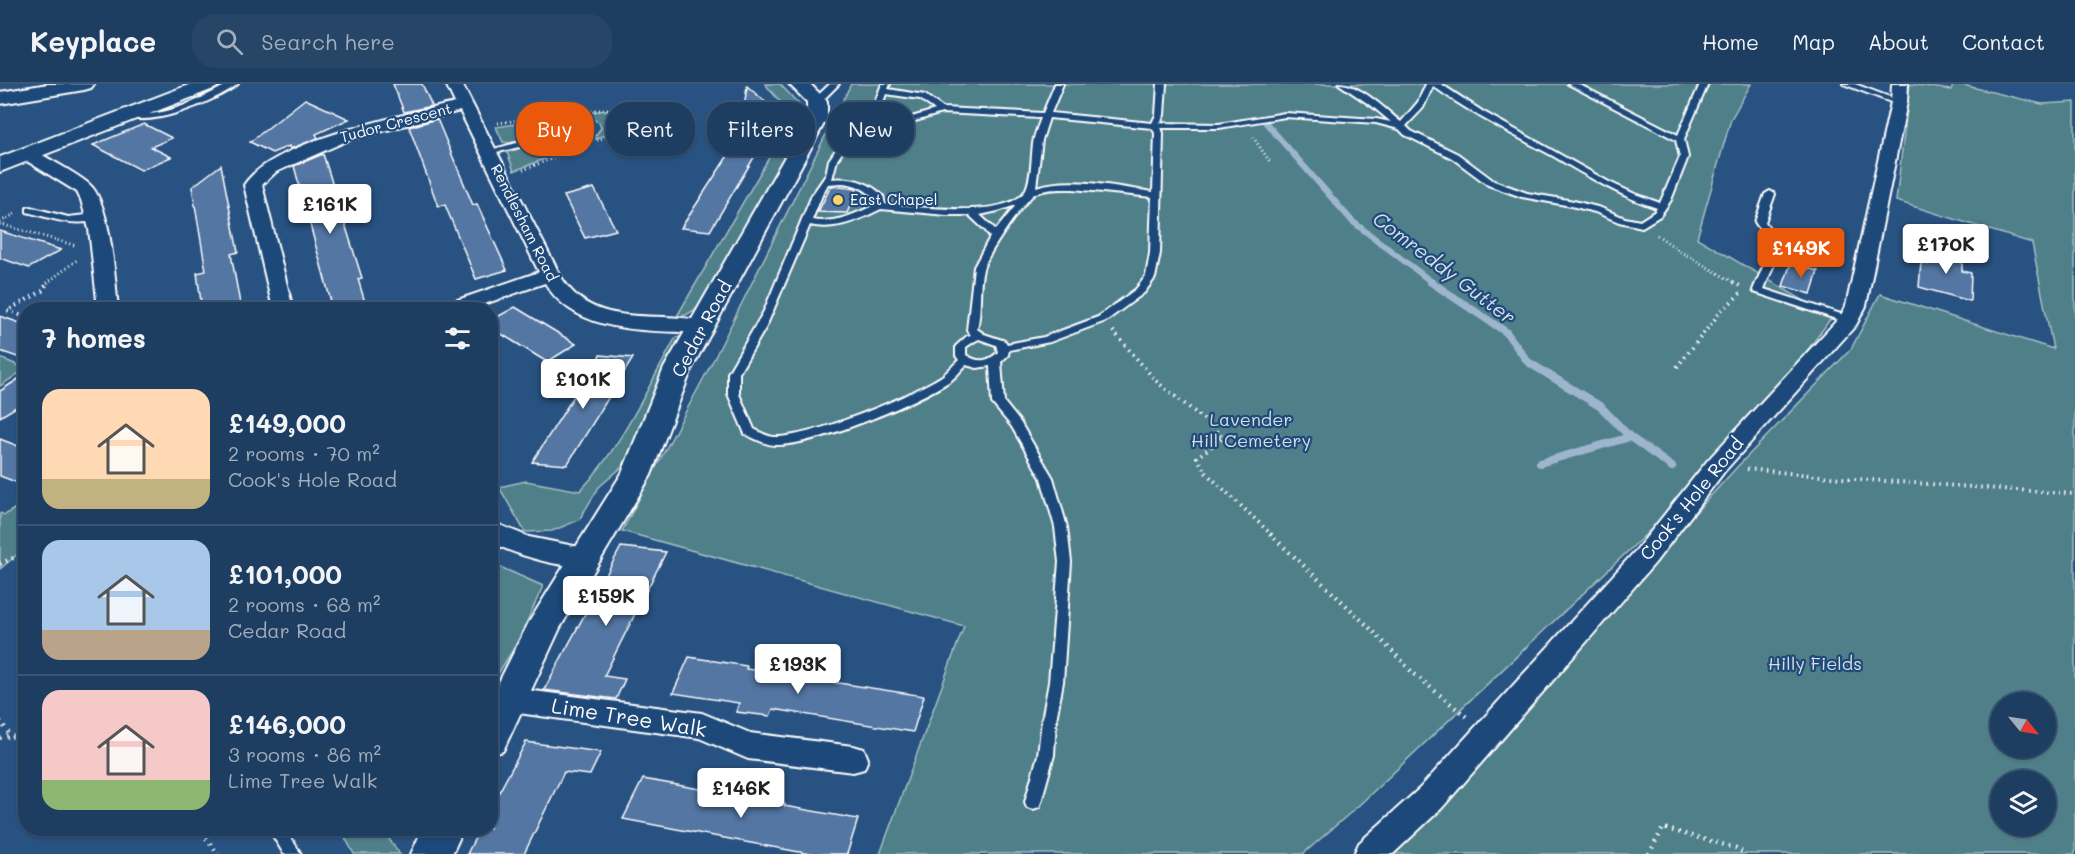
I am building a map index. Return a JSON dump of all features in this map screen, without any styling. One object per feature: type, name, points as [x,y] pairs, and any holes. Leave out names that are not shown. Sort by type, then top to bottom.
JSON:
[{"type":"street","points":[[0,98],[27,89],[84,84]]},
{"type":"street","points":[[0,165],[209,84]]},
{"type":"street","name":"Rendlesham Road","points":[[454,84],[550,275],[560,292],[571,303],[612,319],[701,327]]},
{"type":"street","name":"Cook's Hole Road","points":[[1370,854],[1431,798],[1646,556],[1716,466],[1848,320],[1856,306],[1899,93]]},
{"type":"street","name":"Cedar Road","points":[[498,724],[546,622],[636,475],[678,368],[817,97]]},
{"type":"street","name":"Tudor Crescent","points":[[281,302],[254,185],[258,177],[270,168],[343,136],[465,105]]},
{"type":"street","points":[[28,154],[84,189],[90,197],[107,302]]},
{"type":"street","points":[[471,302],[550,275]]},
{"type":"street","points":[[498,535],[508,541],[548,553],[585,557]]},
{"type":"street","name":"Lime Tree Walk","points":[[511,700],[702,726],[748,746],[853,759]]},
{"type":"street","points":[[431,854],[440,836]]},
{"type":"lane","points":[[129,115],[135,118],[150,118],[234,84]]},
{"type":"lane","points":[[980,336],[972,330],[977,307],[975,285],[982,259],[995,237],[1029,191],[1036,172],[1039,137],[1059,84]]},
{"type":"lane","points":[[1155,124],[1160,115],[1162,84]]},
{"type":"lane","points":[[1343,84],[1376,105],[1400,127]]},
{"type":"lane","points":[[1400,127],[1410,119],[1426,98],[1430,84]]},
{"type":"lane","points":[[1436,84],[1488,119],[1565,160],[1592,178],[1645,202],[1661,206]]},
{"type":"lane","points":[[1572,84],[1680,139]]},
{"type":"lane","points":[[914,119],[929,117],[941,111],[1047,116],[1144,126],[1155,124],[1192,127],[1285,115],[1376,121],[1400,127],[1455,156],[1479,176],[1505,189],[1571,203],[1622,220],[1642,224],[1649,221],[1661,206],[1684,157],[1680,139],[1704,84]]},
{"type":"lane","points":[[1847,84],[1899,93]]},
{"type":"lane","points":[[879,102],[885,87],[922,97],[941,111]]},
{"type":"lane","points":[[1004,348],[1046,340],[1102,320],[1140,291],[1151,276],[1155,253],[1159,133],[1155,124]]},
{"type":"lane","points":[[488,152],[516,145]]},
{"type":"lane","points":[[836,156],[827,182],[817,195],[760,330],[742,356],[732,378],[734,400],[745,417],[749,431],[774,441],[798,438],[837,427],[939,381],[965,360]]},
{"type":"lane","points":[[827,182],[850,180],[866,186],[880,198],[880,206]]},
{"type":"lane","points":[[806,221],[818,225],[836,223],[880,206],[971,212],[1009,205],[1029,191],[1046,187],[1073,187],[1157,195]]},
{"type":"lane","points":[[1770,194],[1760,222],[1770,235],[1773,252],[1758,290],[1848,320]]},
{"type":"lane","points":[[30,210],[68,220],[95,217]]},
{"type":"lane","points":[[971,212],[990,229],[995,237]]},
{"type":"lane","points":[[980,336],[995,339],[1004,348],[1004,353],[995,361],[981,365],[965,360],[961,356],[961,346],[971,338],[980,336]]},
{"type":"lane","points":[[995,361],[998,403],[1016,425],[1047,478],[1060,527],[1065,562],[1056,682],[1048,720],[1046,754],[1033,802]]},
{"type":"lane","points":[[281,836],[293,854]]},
{"type":"path","points":[[1241,122],[1270,162]]},
{"type":"path","points":[[0,224],[79,246]]},
{"type":"path","points":[[1642,224],[1681,252],[1746,289],[1722,310],[1677,366]]},
{"type":"path","points":[[23,302],[44,290],[47,282],[81,258]]},
{"type":"path","points":[[18,305],[7,311],[18,314]]},
{"type":"path","points":[[1102,320],[1156,381],[1223,438],[1197,456],[1205,472],[1360,618],[1413,673],[1454,708]]},
{"type":"path","points":[[1716,466],[1841,478],[2075,494]]},
{"type":"path","points":[[0,564],[18,556]]},
{"type":"path","points":[[0,721],[11,736],[18,739]]},
{"type":"path","points":[[0,738],[11,736]]},
{"type":"path","points":[[1649,854],[1663,828],[1736,848],[1746,854]]},
{"type":"path","points":[[204,836],[218,854]]},
{"type":"green space","points":[[765,84],[780,84],[797,102],[780,102]]},
{"type":"green space","name":"Lavender Hill Cemetery","points":[[851,84],[1751,84],[1731,119],[1697,238],[1832,317],[1731,454],[1357,807],[1303,854],[880,854],[964,626],[622,531],[716,355],[827,132],[827,156],[914,156],[914,102],[842,102]]},
{"type":"green space","name":"Hilly Fields","points":[[1910,84],[1951,90],[1954,84],[1959,84],[2042,104],[2075,102],[2075,854],[1379,854],[1575,645],[1737,467],[1851,349],[1880,294],[2053,349],[2032,243],[1896,201]]},
{"type":"green space","points":[[606,110],[606,135],[594,139],[601,128],[599,122],[594,120],[594,112]]},
{"type":"green space","points":[[516,124],[516,141],[503,142],[496,127]]},
{"type":"green space","points":[[516,150],[516,156],[552,156],[514,171],[507,152]]},
{"type":"green space","points":[[770,156],[786,156],[738,237],[704,304],[686,315],[677,316]]},
{"type":"green space","points":[[676,337],[692,338],[622,467],[599,487],[579,520],[552,531],[525,532],[499,487],[526,481],[580,491],[621,437]]},
{"type":"green space","points":[[0,358],[18,365],[18,374],[0,386]]},
{"type":"green space","points":[[18,507],[18,554],[0,569],[0,513],[5,515]]},
{"type":"green space","points":[[498,566],[543,586],[517,643],[498,674]]},
{"type":"green space","points":[[344,836],[387,836],[400,854],[354,854]]},
{"type":"building","points":[[393,84],[422,84],[432,106],[404,112]]},
{"type":"building","points":[[747,86],[766,102],[745,102]]},
{"type":"building","points":[[305,99],[349,119],[316,134],[318,138],[290,149],[289,146],[272,153],[250,142]]},
{"type":"building","points":[[437,119],[473,205],[477,204],[507,270],[476,279],[445,205],[438,206],[409,127]]},
{"type":"building","points":[[144,124],[172,138],[151,147],[171,157],[141,170],[93,145]]},
{"type":"building","points":[[323,154],[362,278],[358,279],[365,302],[331,302],[294,166]]},
{"type":"building","points":[[728,156],[755,156],[710,231],[681,228]]},
{"type":"building","points":[[221,165],[238,252],[231,254],[240,302],[201,302],[197,273],[206,271],[192,187]]},
{"type":"building","name":"East Chapel","points":[[831,186],[857,189],[847,213],[818,212]]},
{"type":"building","points":[[594,188],[616,230],[585,238],[564,196]]},
{"type":"building","points":[[0,231],[61,250],[29,268],[0,258]]},
{"type":"building","points":[[1930,248],[1962,257],[1962,271],[1971,273],[1970,301],[1919,287],[1921,262],[1928,264]]},
{"type":"building","points":[[1791,263],[1818,271],[1811,294],[1783,286]]},
{"type":"building","points":[[515,307],[576,344],[547,362],[498,332],[498,317]]},
{"type":"building","points":[[0,316],[18,322],[18,357],[0,351]]},
{"type":"building","points":[[600,355],[633,358],[567,465],[532,462]]},
{"type":"building","points":[[18,379],[18,406],[0,417],[0,391]]},
{"type":"building","points":[[0,439],[18,446],[18,483],[0,476]]},
{"type":"building","points":[[621,547],[666,552],[604,676],[625,679],[616,699],[544,690]]},
{"type":"building","points":[[689,657],[747,666],[746,669],[924,696],[913,732],[773,709],[770,716],[736,712],[739,703],[673,693]]},
{"type":"building","points":[[526,742],[601,752],[590,775],[564,772],[524,854],[467,854],[476,836],[498,836],[498,794]]},
{"type":"building","points":[[643,779],[858,819],[847,854],[810,854],[623,819]]},
{"type":"waterway","name":"Comreddy Gutter","points":[[1266,123],[1352,221],[1433,283]]},
{"type":"waterway","name":"Comreddy Gutter","points":[[1431,282],[1506,332],[1528,362],[1601,407],[1630,437]]},
{"type":"waterway","points":[[1540,463],[1630,437]]},
{"type":"waterway","name":"Comreddy Gutter","points":[[1630,437],[1672,467]]},
{"type":"place","name":"East Chapel","points":[[838,200]]}]
